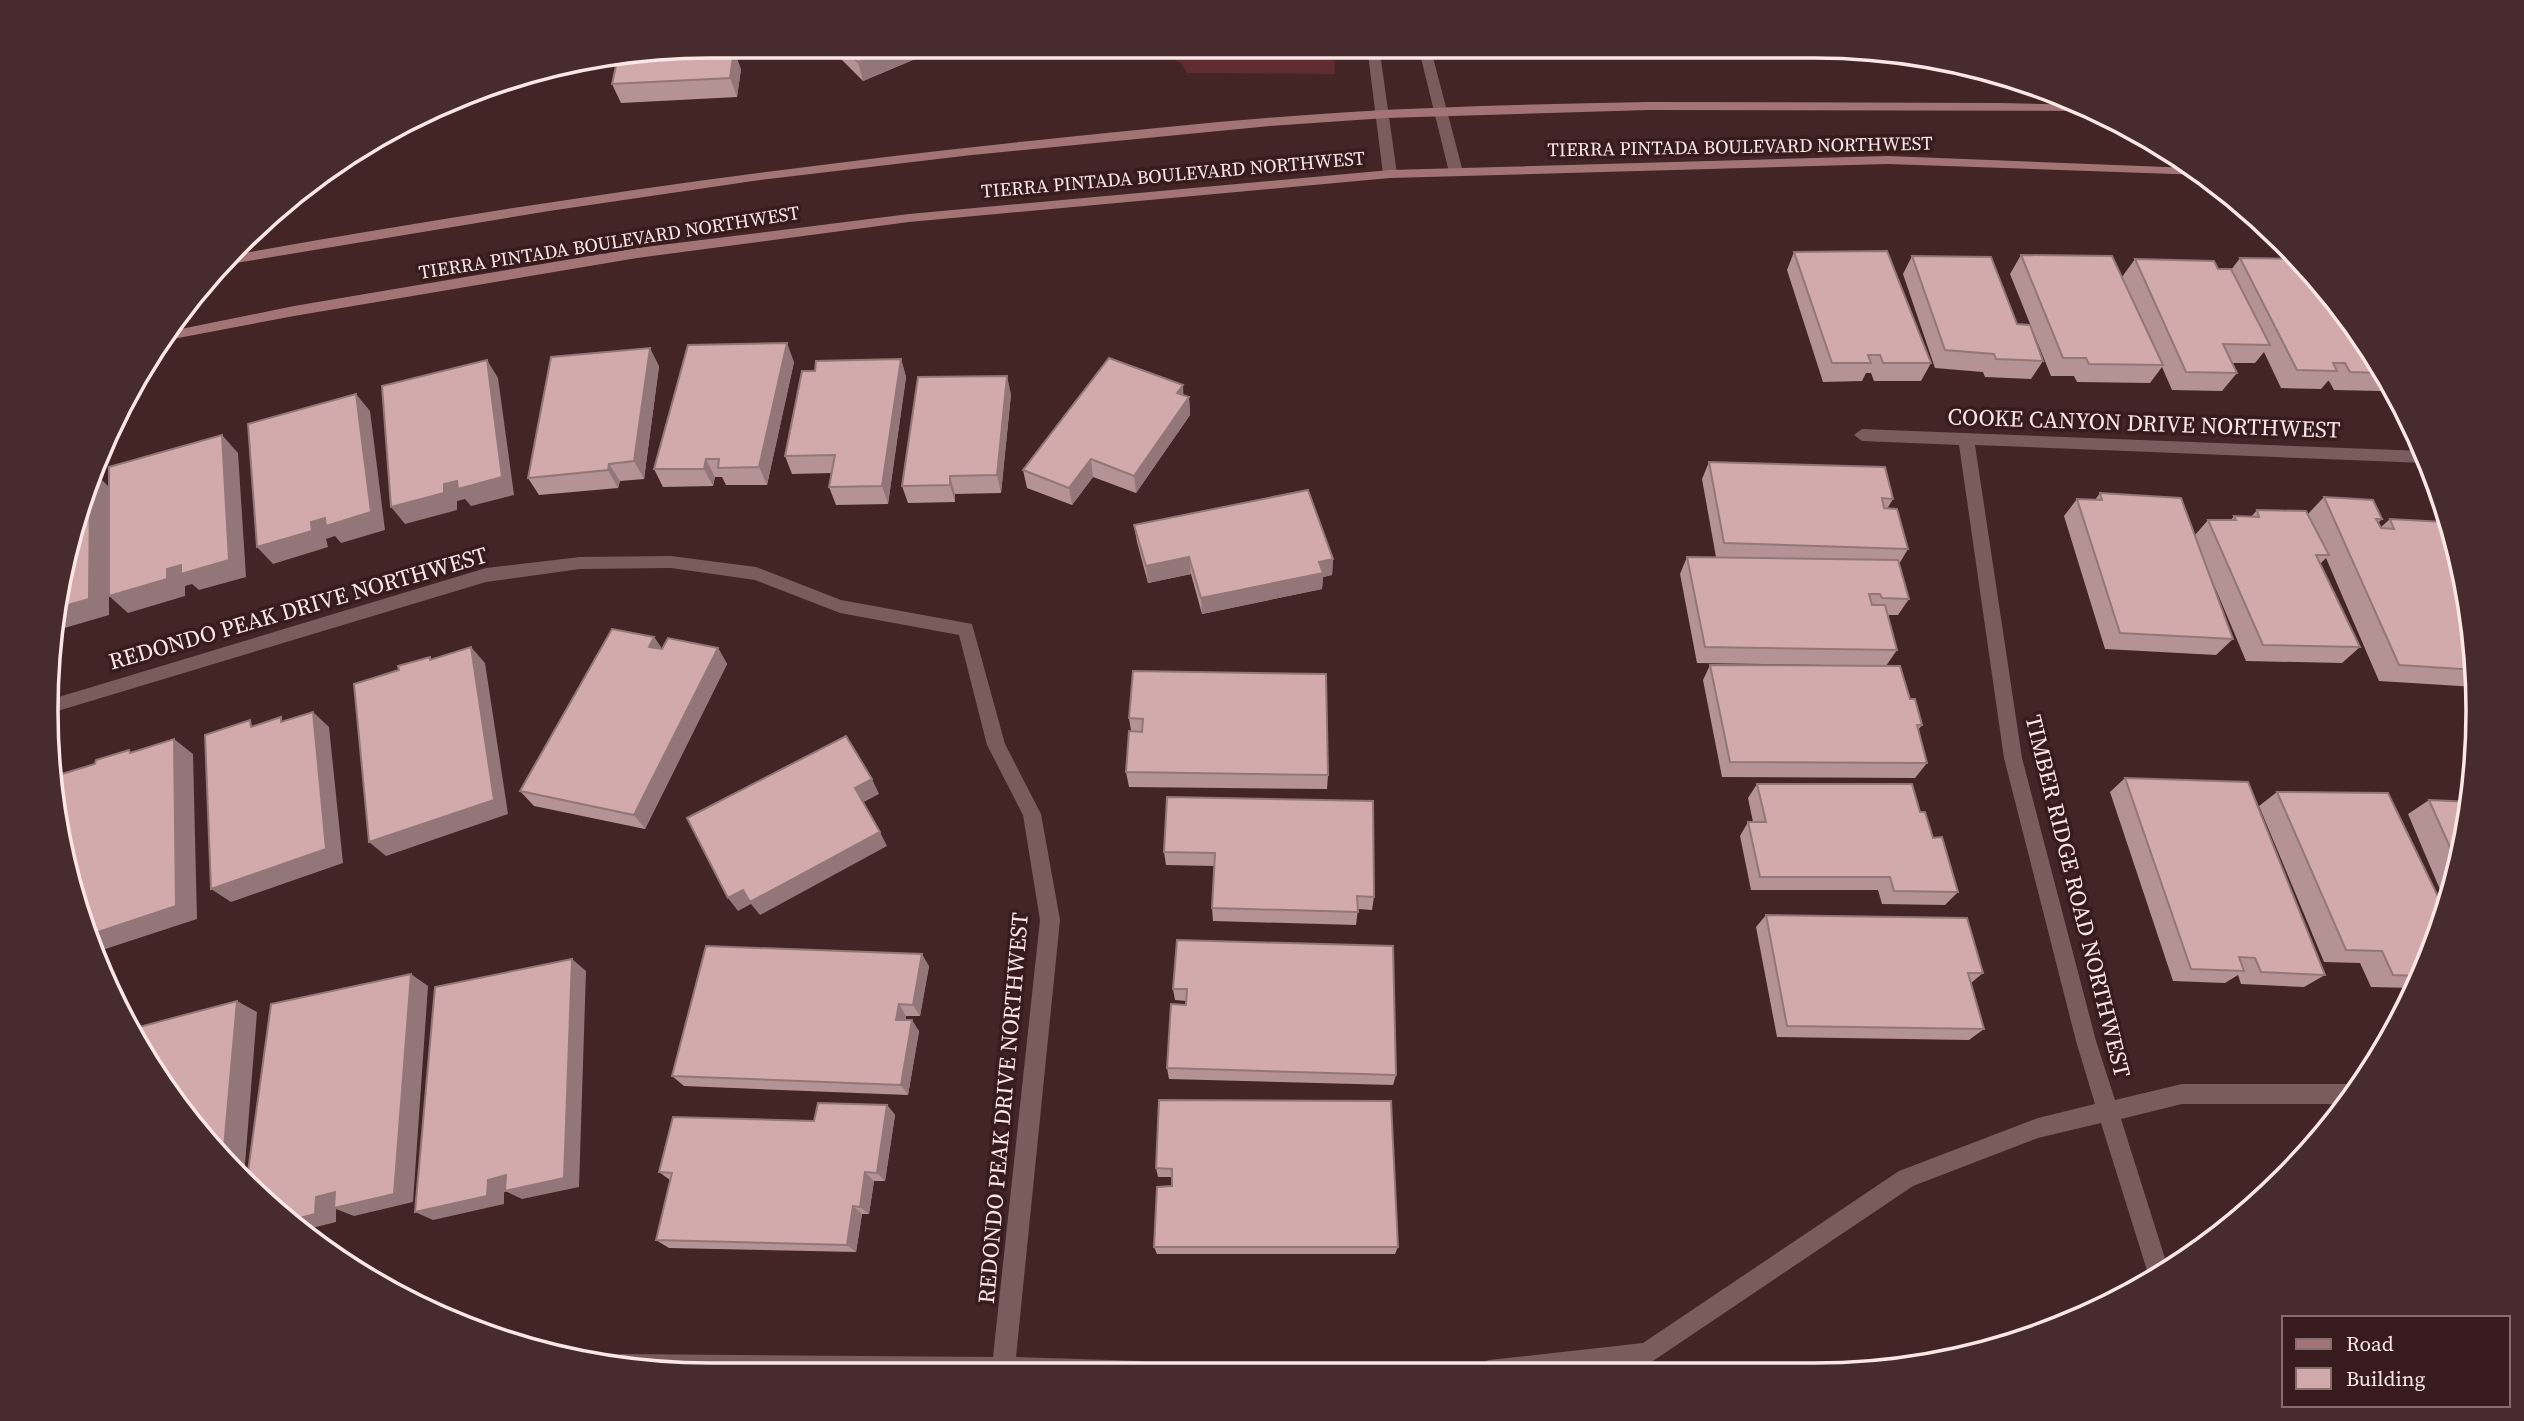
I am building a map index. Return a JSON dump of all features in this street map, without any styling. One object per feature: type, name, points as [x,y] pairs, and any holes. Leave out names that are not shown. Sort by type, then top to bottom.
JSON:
[{"type":"main road","name":"TIERRA PINTADA BOULEVARD NORTHWEST","points":[[240,259],[422,225],[805,169],[1097,138],[1442,112],[1768,105],[2067,109]]},
{"type":"main road","name":"TIERRA PINTADA BOULEVARD NORTHWEST","points":[[178,334],[294,311],[664,250],[909,218],[1390,174],[1888,160],[2181,171]]},
{"type":"street","points":[[1374,58],[1390,174]]},
{"type":"street","points":[[1427,58],[1457,172]]},
{"type":"street","name":"COOKE CANYON DRIVE NORTHWEST","points":[[1862,435],[2415,457]]},
{"type":"street","name":"TIMBER RIDGE ROAD NORTHWEST","points":[[1966,439],[2013,758],[2086,1041],[2156,1266]]},
{"type":"street","name":"REDONDO PEAK DRIVE NORTHWEST","points":[[58,704],[486,575],[580,563],[671,562],[756,575],[840,606],[967,629],[996,744],[1032,814],[1050,920],[1004,1363]]},
{"type":"street","points":[[1563,1363],[1647,1354],[1906,1178],[2038,1128],[2182,1094],[2341,1094]]},
{"type":"shaded area","points":[[1172,58],[1334,58],[1335,74],[1187,73],[1181,63]]},
{"type":"building","points":[[733,58],[730,78],[612,84],[616,64],[668,59]]},
{"type":"building","points":[[1887,251],[1931,363],[1883,363],[1880,355],[1868,355],[1871,363],[1832,363],[1794,252]]},
{"type":"building","points":[[2021,255],[2112,256],[2163,365],[2089,364],[2086,358],[2063,358]]},
{"type":"building","points":[[1912,256],[1991,257],[2017,324],[2030,325],[2043,361],[1996,359],[1994,354],[1945,350]]},
{"type":"building","points":[[2240,258],[2284,259],[2331,313],[2372,373],[2350,372],[2345,363],[2333,363],[2337,371],[2297,370]]},
{"type":"building","points":[[2135,259],[2214,261],[2218,269],[2231,269],[2270,345],[2223,344],[2237,373],[2186,372]]},
{"type":"building","points":[[787,343],[759,467],[718,468],[719,459],[706,459],[704,469],[654,469],[688,345]]},
{"type":"building","points":[[650,348],[634,461],[609,464],[608,470],[528,478],[551,357]]},
{"type":"building","points":[[1109,358],[1183,385],[1177,393],[1189,397],[1134,476],[1091,459],[1069,488],[1023,470]]},
{"type":"building","points":[[901,359],[882,486],[829,487],[835,455],[785,456],[802,371],[815,371],[816,361]]},
{"type":"building","points":[[487,360],[502,477],[458,489],[457,481],[444,484],[444,493],[391,507],[382,386]]},
{"type":"building","points":[[1007,376],[997,475],[950,476],[950,485],[902,486],[918,377]]},
{"type":"building","points":[[356,394],[371,512],[326,526],[325,518],[311,522],[312,531],[257,547],[248,424]]},
{"type":"building","points":[[222,435],[229,560],[181,574],[181,565],[167,569],[167,579],[109,596],[109,467]]},
{"type":"building","points":[[1709,462],[1885,467],[1893,499],[1882,498],[1884,508],[1897,509],[1908,549],[1724,543]]},
{"type":"building","points":[[1308,490],[1333,559],[1319,562],[1323,573],[1201,598],[1189,557],[1146,566],[1134,525]]},
{"type":"building","points":[[2100,493],[2181,498],[2233,639],[2120,633],[2077,499],[2102,500]]},
{"type":"building","points":[[2324,497],[2373,500],[2382,519],[2376,519],[2381,528],[2394,529],[2390,519],[2438,522],[2454,583],[2465,669],[2399,665]]},
{"type":"building","points":[[90,508],[89,599],[66,606]]},
{"type":"building","points":[[2257,510],[2306,511],[2329,555],[2316,555],[2360,647],[2263,645],[2208,520],[2236,520],[2234,516],[2259,517]]},
{"type":"building","points":[[1687,557],[1898,560],[1909,599],[1882,598],[1880,594],[1869,594],[1872,605],[1885,605],[1897,650],[1705,647]]},
{"type":"building","points":[[612,629],[654,637],[649,647],[662,649],[668,638],[718,648],[634,815],[520,791]]},
{"type":"building","points":[[471,647],[494,800],[369,842],[354,684],[399,670],[398,666],[430,657],[430,660]]},
{"type":"building","points":[[1710,665],[1900,666],[1910,699],[1915,699],[1922,725],[1917,725],[1927,763],[1730,762]]},
{"type":"building","points":[[1133,671],[1326,674],[1328,775],[1126,772],[1129,731],[1142,732],[1143,719],[1129,718]]},
{"type":"building","points":[[313,712],[326,849],[211,889],[205,735],[250,720],[251,727],[281,717],[281,722]]},
{"type":"building","points":[[846,736],[872,779],[855,788],[880,832],[750,902],[743,890],[728,898],[687,818]]},
{"type":"building","points":[[174,739],[176,906],[97,932],[70,838],[61,774],[95,764],[96,760],[129,750],[130,753]]},
{"type":"building","points":[[2125,778],[2248,782],[2325,975],[2261,972],[2255,958],[2239,957],[2244,971],[2191,969]]},
{"type":"building","points":[[1757,784],[1912,784],[1920,812],[1925,812],[1933,838],[1942,837],[1958,892],[1894,891],[1890,877],[1760,877],[1748,822],[1766,822]]},
{"type":"building","points":[[2277,792],[2388,793],[2439,898],[2410,976],[2393,975],[2382,951],[2346,950]]},
{"type":"building","points":[[1167,797],[1373,801],[1374,897],[1357,896],[1358,912],[1212,908],[1215,853],[1164,852]]},
{"type":"building","points":[[2429,800],[2460,801],[2451,850]]},
{"type":"building","points":[[1766,915],[1967,918],[1983,973],[1968,973],[1984,1029],[1787,1026]]},
{"type":"building","points":[[1177,940],[1393,946],[1396,1075],[1167,1068],[1171,1004],[1186,1005],[1187,989],[1173,989]]},
{"type":"building","points":[[706,946],[922,954],[913,1005],[899,1004],[896,1020],[912,1020],[901,1085],[672,1076]]},
{"type":"building","points":[[572,959],[564,1178],[505,1191],[506,1175],[488,1180],[487,1196],[415,1212],[435,987]]},
{"type":"building","points":[[411,974],[394,1194],[334,1208],[335,1192],[316,1197],[315,1214],[301,1218],[248,1171],[271,1004]]},
{"type":"building","points":[[237,1001],[224,1145],[168,1073],[140,1027]]},
{"type":"building","points":[[1159,1100],[1391,1101],[1398,1247],[1154,1247],[1157,1187],[1172,1186],[1172,1169],[1156,1168]]},
{"type":"building","points":[[818,1103],[887,1105],[877,1173],[865,1172],[860,1207],[853,1206],[847,1245],[656,1240],[672,1173],[659,1172],[673,1117],[814,1121]]}]
